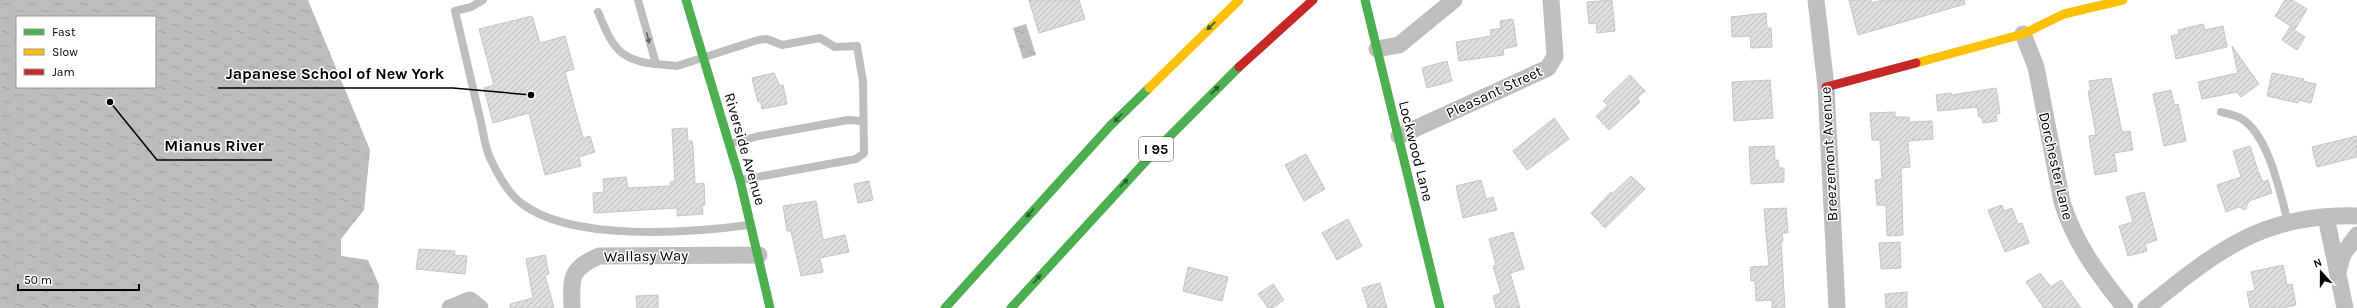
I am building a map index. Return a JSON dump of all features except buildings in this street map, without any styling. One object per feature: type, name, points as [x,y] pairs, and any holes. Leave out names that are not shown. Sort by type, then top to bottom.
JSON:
[{"type":"main road","name":"Riverside Avenue","points":[[686,0],[740,180],[752,224],[770,308]]},
{"type":"main road","points":[[945,308],[1110,126],[1193,43],[1240,0]]},
{"type":"main road","name":"I 95","points":[[1010,308],[1100,208],[1181,123],[1313,0]]},
{"type":"main road","name":"Lockwood Lane","points":[[1365,0],[1440,308]]},
{"type":"main road","points":[[1826,87],[2023,34],[2064,14],[2123,0]]},
{"type":"street","points":[[1377,49],[1399,45],[1454,0]]},
{"type":"street","name":"Pleasant Street","points":[[1398,136],[1548,68],[1555,56],[1551,0]]},
{"type":"street","name":"Breezemont Avenue","points":[[1816,0],[1826,87],[1837,308]]},
{"type":"street","name":"Dorchester Lane","points":[[2023,34],[2036,67],[2060,195],[2068,224],[2093,268],[2125,308]]},
{"type":"street","points":[[2146,308],[2198,267],[2227,247],[2256,233],[2288,222],[2326,217],[2357,216]]},
{"type":"street","points":[[2326,217],[2345,308]]},
{"type":"street","points":[[2338,271],[2343,254],[2357,234]]},
{"type":"street","name":"Wallasy Way","points":[[572,308],[574,274],[581,264],[599,256],[759,255]]},
{"type":"street","points":[[450,308],[470,300],[480,308]]},
{"type":"lane","points":[[483,0],[471,8],[455,11],[490,157],[502,180],[520,202],[535,213],[549,218],[605,230],[700,230],[752,224]]},
{"type":"lane","points":[[638,0],[656,64]]},
{"type":"lane","points":[[598,12],[606,30],[619,51],[630,60],[656,64],[676,66],[748,43],[767,39],[782,44],[820,38],[835,47],[857,46],[863,82],[864,153],[856,159],[740,180]]},
{"type":"lane","points":[[2221,112],[2242,119],[2255,132],[2275,174],[2288,222]]},
{"type":"lane","points":[[730,144],[759,136],[848,120],[863,121]]},
{"type":"path","points":[[0,2],[4,0]]},
{"type":"path","points":[[0,24],[16,18]]},
{"type":"path","points":[[0,42],[12,78]]},
{"type":"path","points":[[2,48],[16,42]]},
{"type":"path","points":[[9,68],[16,65]]},
{"type":"path","points":[[23,97],[2,101],[24,223]]},
{"type":"path","points":[[6,121],[28,117]]},
{"type":"path","points":[[9,142],[32,138]]},
{"type":"path","points":[[13,161],[35,157]]},
{"type":"path","points":[[16,182],[38,178]]},
{"type":"path","points":[[20,202],[43,199]]},
{"type":"path","points":[[0,227],[46,221],[47,242],[16,246],[14,308]]},
{"type":"water","points":[[0,0],[308,0],[370,150],[364,210],[341,239],[341,256],[368,260],[379,285],[378,308],[0,308]]},
{"type":"water","points":[[1026,24],[1036,55],[1023,59],[1013,28]]},
{"type":"traffic: fast","points":[[686,0],[740,180],[770,308]]},
{"type":"traffic: fast","points":[[1365,0],[1440,308]]},
{"type":"traffic: fast","points":[[1011,308],[1157,149],[1239,67]]},
{"type":"traffic: fast","points":[[945,308],[1110,126],[1149,88]]},
{"type":"traffic: slow","points":[[1149,88],[1239,0]]},
{"type":"traffic: slow","points":[[1916,63],[2023,34],[2064,14],[2123,0]]},
{"type":"traffic: jam","points":[[1239,67],[1313,0]]},
{"type":"traffic: jam","points":[[1826,87],[1916,63]]},
{"type":"place","name":"Japanese School of New York","points":[[531,95]]},
{"type":"place","name":"Mianus River","points":[[110,102]]}]
